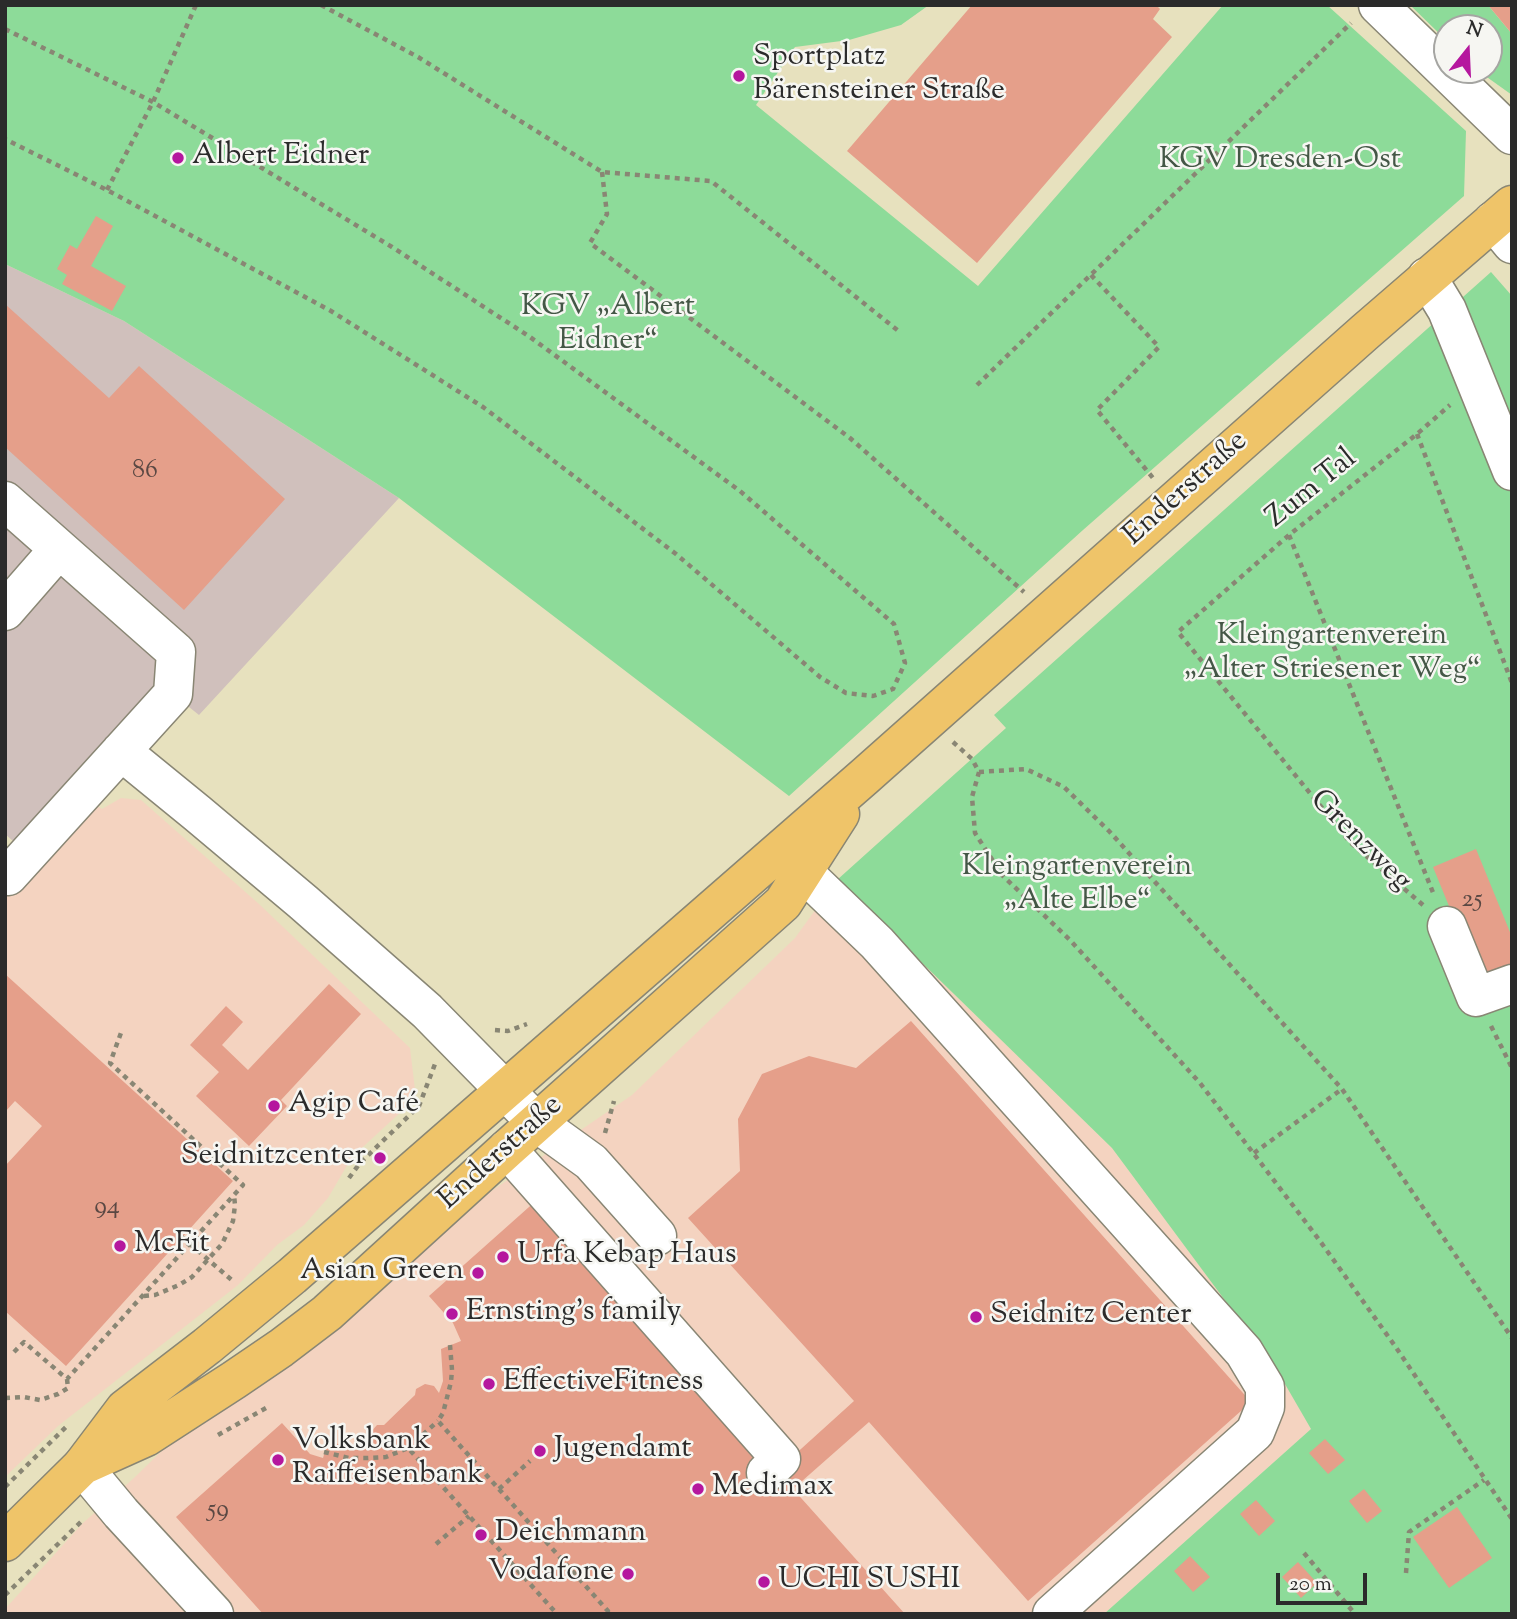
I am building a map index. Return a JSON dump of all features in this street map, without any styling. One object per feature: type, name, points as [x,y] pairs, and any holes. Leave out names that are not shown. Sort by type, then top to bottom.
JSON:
[{"type":"main road","name":"Enderstraße","points":[[5,1542],[82,1466],[125,1409],[292,1276],[864,777],[1427,277],[1505,224]]},
{"type":"main road","name":"Enderstraße","points":[[82,1466],[146,1437],[281,1348],[327,1313],[783,903],[864,777]]},
{"type":"street","points":[[1366,12],[1512,135]]},
{"type":"street","points":[[1427,277],[1447,310],[1512,471]]},
{"type":"street","points":[[5,501],[176,652],[173,694],[8,876],[5,873]]},
{"type":"street","points":[[5,611],[59,549]]},
{"type":"street","name":"Enderstraße","points":[[121,751],[303,902],[427,1011],[505,1089]]},
{"type":"street","points":[[803,872],[877,943],[1244,1352],[1265,1387],[1265,1408],[1255,1432],[1052,1614]]},
{"type":"street","points":[[1447,926],[1476,997],[1512,984]]},
{"type":"street","points":[[505,1089],[537,1123],[591,1162],[657,1236]]},
{"type":"street","points":[[508,1149],[781,1459],[766,1473]]},
{"type":"street","points":[[82,1466],[121,1513],[214,1614]]},
{"type":"path","points":[[107,190],[153,102],[196,5]]},
{"type":"path","points":[[320,5],[418,57],[602,172],[711,181],[901,333]]},
{"type":"path","points":[[977,385],[1366,12]]},
{"type":"path","points":[[5,29],[153,102],[392,247],[530,337],[740,491],[894,624],[905,663],[893,689],[873,696],[846,693],[820,677],[676,554],[483,407],[331,311],[107,190],[5,139]]},
{"type":"path","points":[[602,172],[607,214],[590,243],[850,438],[1025,593]]},
{"type":"path","points":[[1091,275],[1158,347],[1097,410],[1154,478]]},
{"type":"path","name":"Zum Tal","points":[[1178,632],[1289,536],[1417,434],[1476,383]]},
{"type":"path","points":[[1417,434],[1512,683]]},
{"type":"path","points":[[1289,536],[1447,926]]},
{"type":"path","name":"Grenzweg","points":[[1178,632],[1350,842],[1447,926]]},
{"type":"path","points":[[893,689],[899,695]]},
{"type":"path","points":[[950,739],[972,759],[979,772],[972,797],[975,833],[1002,875],[1070,940],[1200,1083],[1320,1241],[1512,1519]]},
{"type":"path","points":[[979,772],[1026,769],[1063,787],[1109,831],[1342,1089],[1512,1338]]},
{"type":"path","points":[[1476,997],[1512,1068]]},
{"type":"path","points":[[67,1379],[243,1185],[110,1063],[122,1030]]},
{"type":"path","points":[[1254,1153],[1342,1089]]},
{"type":"path","points":[[604,1133],[615,1100]]},
{"type":"path","points":[[143,1296],[155,1295],[179,1285],[192,1277],[208,1260],[222,1244],[233,1222],[234,1195]]},
{"type":"path","points":[[182,1237],[243,1290]]},
{"type":"path","points":[[5,1398],[40,1399],[68,1388],[67,1379],[24,1342],[15,1352]]},
{"type":"path","points":[[324,1452],[349,1458],[368,1458],[386,1457],[408,1448],[438,1421],[443,1413],[451,1382],[450,1345]]},
{"type":"path","points":[[438,1421],[606,1612],[616,1614]]},
{"type":"path","points":[[408,1448],[556,1614]]},
{"type":"path","points":[[499,1489],[530,1461]]},
{"type":"path","points":[[1406,1573],[1409,1532],[1484,1480]]},
{"type":"path","points":[[436,1544],[469,1516]]},
{"type":"path","points":[[1304,1553],[1354,1614]]},
{"type":"shaded area","points":[[5,264],[124,321],[399,498],[199,715],[159,683],[13,841],[5,834]]},
{"type":"shaded area","points":[[121,798],[141,800],[259,904],[410,1048],[416,1098],[352,1157],[328,1198],[304,1225],[277,1245],[238,1285],[58,1426],[5,1477],[5,890],[93,803],[102,809]]},
{"type":"shaded area","name":"Seidnitz Center","points":[[837,880],[1112,1148],[1279,1372],[1311,1429],[1104,1614],[5,1614],[5,1609],[83,1523],[174,1439],[474,1203],[632,1095],[795,938]]},
{"type":"green space","name":"KGV „Albert Eidner“","points":[[5,5],[929,5],[901,25],[849,40],[795,47],[756,105],[978,286],[1223,5],[1327,5],[1466,131],[1464,196],[1083,530],[789,796],[399,498],[124,321],[5,264]]},
{"type":"green space","points":[[1410,5],[1488,5],[1495,14],[1433,14],[1433,27]]},
{"type":"green space","points":[[1503,23],[1512,34],[1512,95],[1497,84],[1503,84]]},
{"type":"green space","name":"Kleingartenverein „Alte Elbe“","points":[[1491,272],[1512,296],[1512,415],[1507,419],[1512,432],[1512,1614],[1104,1614],[1311,1429],[1278,1372],[1112,1148],[837,880],[1006,728],[994,715]]},
{"type":"building","points":[[972,5],[1160,5],[1153,19],[1172,37],[977,263],[847,151]]},
{"type":"building","points":[[1488,5],[1512,5],[1512,34],[1503,23],[1503,14],[1495,14]]},
{"type":"building","points":[[96,216],[113,226],[91,266],[126,286],[112,311],[62,284],[67,275],[57,269],[70,245],[77,249]]},
{"type":"building","points":[[5,304],[109,398],[139,366],[285,499],[184,610],[5,447]]},
{"type":"building","points":[[1476,849],[1512,937],[1512,964],[1478,977],[1433,867]]},
{"type":"building","points":[[5,974],[233,1181],[66,1366],[5,1311],[5,1166],[42,1126],[15,1101],[5,1112]]},
{"type":"building","points":[[329,984],[361,1014],[281,1100],[287,1106],[249,1146],[196,1096],[219,1072],[190,1045],[226,1006],[243,1022],[222,1045],[248,1070]]},
{"type":"building","name":"Seidnitz Center","points":[[911,1021],[1251,1402],[1028,1601],[869,1422],[793,1489],[905,1614],[263,1614],[176,1517],[282,1423],[310,1454],[323,1458],[328,1441],[359,1450],[379,1447],[371,1441],[370,1433],[377,1425],[384,1425],[415,1395],[416,1389],[425,1384],[434,1386],[439,1393],[443,1381],[441,1349],[461,1341],[453,1323],[429,1296],[538,1199],[771,1460],[770,1477],[854,1401],[688,1218],[740,1171],[738,1119],[762,1074],[809,1056],[856,1068]]},
{"type":"building","points":[[1325,1439],[1345,1460],[1328,1474],[1309,1453]]},
{"type":"building","points":[[1364,1489],[1382,1511],[1367,1523],[1349,1501]]},
{"type":"building","points":[[1256,1500],[1275,1521],[1259,1536],[1240,1514]]},
{"type":"building","points":[[1457,1507],[1492,1558],[1449,1588],[1413,1537]]},
{"type":"building","points":[[1190,1556],[1210,1577],[1193,1592],[1174,1571]]},
{"type":"building","points":[[1298,1562],[1317,1583],[1301,1598],[1282,1577]]},
{"type":"place","name":"Sportplatz Bärensteiner Straße","points":[[739,76]]},
{"type":"place","name":"Albert Eidner","points":[[178,158]]},
{"type":"place","name":"Agip Café","points":[[274,1106]]},
{"type":"place","name":"Seidnitzcenter","points":[[380,1158]]},
{"type":"place","name":"McFit","points":[[120,1246]]},
{"type":"place","name":"Urfa Kebap Haus","points":[[503,1257]]},
{"type":"place","name":"Asian Green","points":[[478,1273]]},
{"type":"place","name":"Ernsting's family","points":[[452,1314]]},
{"type":"place","name":"Seidnitz Center","points":[[976,1317]]},
{"type":"place","name":"EffectiveFitness","points":[[489,1384]]},
{"type":"place","name":"Jugendamt","points":[[540,1451]]},
{"type":"place","name":"Volksbank Raiffeisenbank","points":[[278,1460]]},
{"type":"place","name":"Medimax","points":[[698,1489]]},
{"type":"place","name":"Deichmann","points":[[481,1535]]},
{"type":"place","name":"Vodafone","points":[[628,1574]]},
{"type":"place","name":"UCHI SUSHI","points":[[764,1582]]},
{"type":"park label","name":"KGV Dresden-Ost","points":[[1280,162]]},
{"type":"park label","name":"Kleingartenverein „Alter Striesener Weg“","points":[[1332,655]]}]
